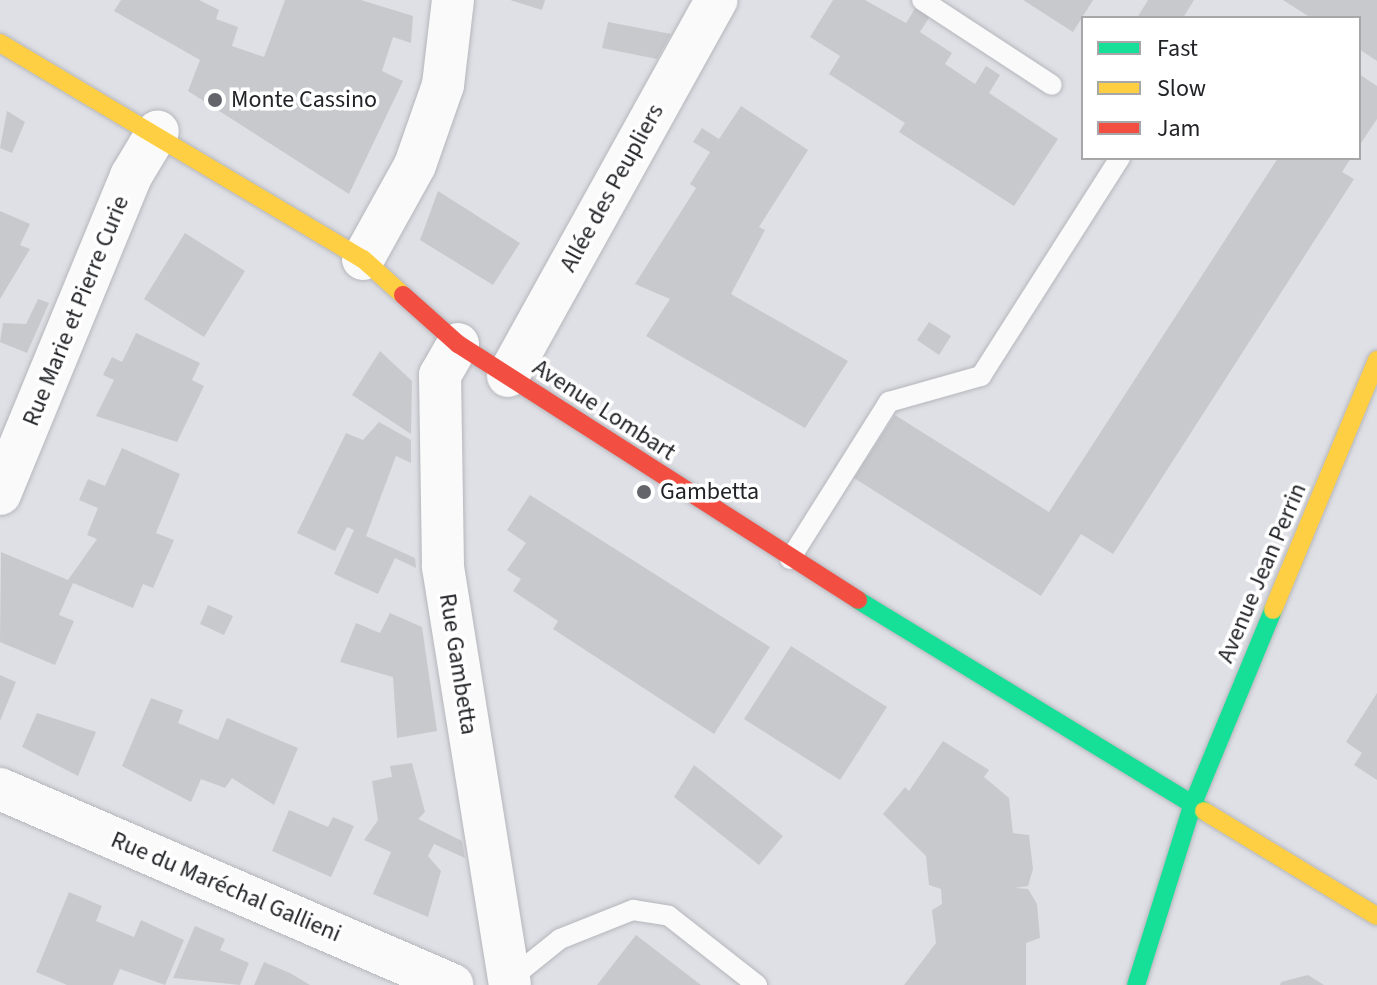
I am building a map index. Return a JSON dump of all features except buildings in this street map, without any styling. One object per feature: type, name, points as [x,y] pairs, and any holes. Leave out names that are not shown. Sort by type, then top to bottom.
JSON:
[{"type":"main road","name":"Avenue Lombart","points":[[0,43],[158,131],[363,259],[458,344],[790,559],[1377,916]]},
{"type":"main road","name":"Avenue Jean Perrin","points":[[1136,985],[1192,806],[1377,360]]},
{"type":"street","points":[[363,259],[415,165],[443,85],[453,0]]},
{"type":"street","name":"Allée des Peupliers","points":[[508,376],[716,0]]},
{"type":"street","name":"Rue Marie et Pierre Curie","points":[[0,494],[131,176],[158,131]]},
{"type":"street","name":"Rue Gambetta","points":[[458,344],[440,375],[443,567],[509,982]]},
{"type":"street","name":"Rue du Maréchal Gallieni","points":[[0,789],[452,985]]},
{"type":"lane","points":[[922,0],[1052,85]]},
{"type":"lane","points":[[790,559],[889,402],[981,376],[1119,160]]},
{"type":"lane","points":[[1358,405],[1377,420]]},
{"type":"lane","points":[[509,982],[560,939],[633,910],[669,916],[757,985]]},
{"type":"traffic: fast","points":[[858,600],[1204,811]]},
{"type":"traffic: fast","points":[[1136,985],[1192,806],[1273,610]]},
{"type":"traffic: slow","points":[[0,43],[363,259],[403,295]]},
{"type":"traffic: slow","points":[[1273,610],[1377,360]]},
{"type":"traffic: slow","points":[[1204,811],[1377,916]]},
{"type":"traffic: jam","points":[[403,295],[458,344],[858,600]]},
{"type":"place","name":"Monte Cassino","points":[[215,100]]},
{"type":"place","name":"Gambetta","points":[[644,492]]}]
